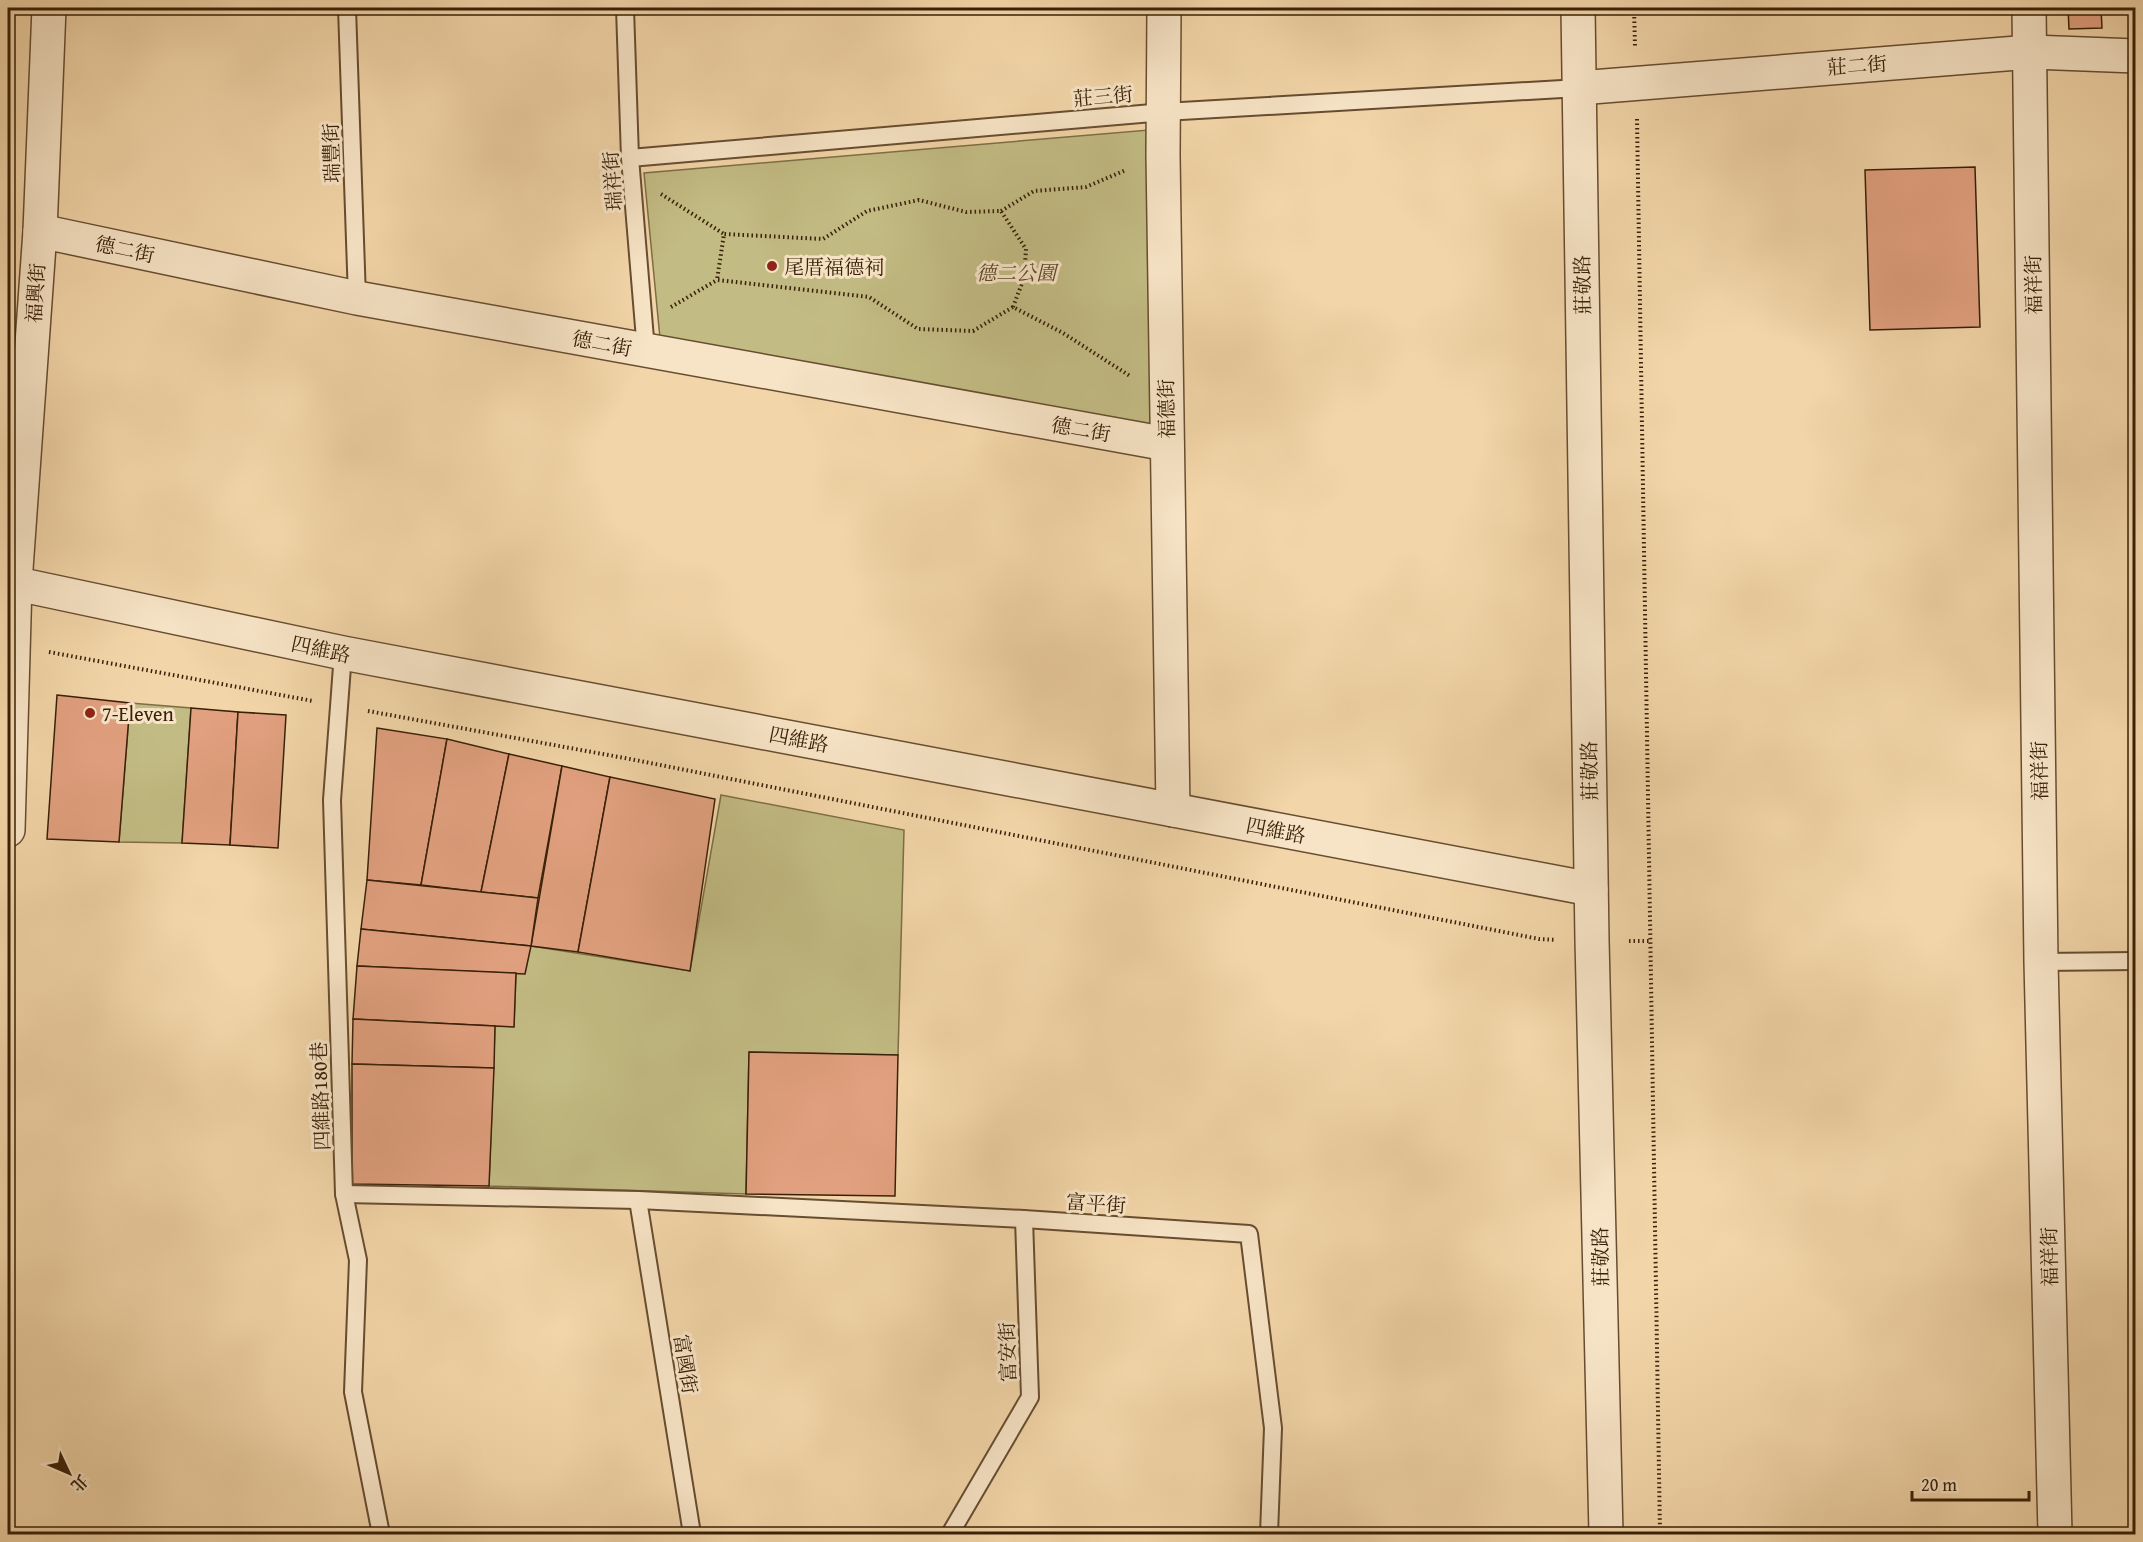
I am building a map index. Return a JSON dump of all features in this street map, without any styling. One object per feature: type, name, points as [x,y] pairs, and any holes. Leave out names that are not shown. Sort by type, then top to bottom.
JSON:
[{"type":"street","name":"福興街","points":[[8,830],[13,643],[11,582],[40,231],[49,8]]},
{"type":"street","name":"福德街","points":[[1164,8],[1163,155],[1173,810]]},
{"type":"street","name":"莊敬路","points":[[1578,8],[1591,889],[1606,1534]]},
{"type":"street","name":"福祥街","points":[[2029,8],[2041,962],[2055,1534]]},
{"type":"street","name":"莊二街","points":[[1579,88],[2030,52],[2136,56]]},
{"type":"street","name":"德二街","points":[[40,231],[357,298],[645,337],[1167,444]]},
{"type":"street","name":"四維路","points":[[11,582],[343,653],[1591,889]]},
{"type":"lane","name":"瑞豐街","points":[[347,8],[357,298]]},
{"type":"lane","name":"瑞祥街","points":[[625,8],[630,158],[645,337]]},
{"type":"lane","name":"莊三街","points":[[630,158],[1164,112],[1579,88]]},
{"type":"lane","name":"四維路180巷","points":[[343,653],[332,800],[344,1194],[358,1260],[353,1392],[381,1534]]},
{"type":"lane","points":[[2041,962],[2136,961]]},
{"type":"lane","name":"富平街","points":[[344,1194],[638,1200],[1024,1219],[1249,1234],[1273,1428],[1269,1534]]},
{"type":"lane","name":"富國街","points":[[638,1200],[692,1534]]},
{"type":"lane","name":"富安街","points":[[950,1534],[1030,1397],[1024,1219]]},
{"type":"path","points":[[1634,8],[1660,1534]]},
{"type":"path","points":[[632,176],[724,234],[823,239],[867,211],[919,200],[966,212],[1001,211],[1034,191],[1086,187],[1163,155]]},
{"type":"path","points":[[717,280],[869,297],[918,329],[973,331],[1013,307],[1024,278],[1026,249],[1001,211]]},
{"type":"path","points":[[645,337],[717,280],[724,234]]},
{"type":"path","points":[[1013,307],[1063,333],[1166,399]]},
{"type":"path","points":[[13,643],[65,656],[650,763],[1539,939],[1650,941]]},
{"type":"green space","name":"德二公園","points":[[1149,130],[1151,429],[660,338],[644,173]]},
{"type":"green space","points":[[130,703],[191,708],[182,843],[119,842]]},
{"type":"green space","points":[[721,795],[904,830],[898,1055],[749,1052],[746,1194],[489,1186],[495,1026],[514,1026],[516,973],[531,946],[690,971]]},
{"type":"building","points":[[2068,8],[2101,8],[2102,28],[2069,29]]},
{"type":"building","points":[[1975,167],[1980,327],[1870,330],[1865,170]]},
{"type":"building","points":[[57,695],[130,703],[119,842],[47,839]]},
{"type":"building","points":[[191,708],[238,712],[230,845],[182,843]]},
{"type":"building","points":[[238,712],[286,715],[278,848],[230,845]]},
{"type":"building","points":[[377,728],[447,739],[421,885],[367,880]]},
{"type":"building","points":[[447,739],[509,754],[481,892],[421,885]]},
{"type":"building","points":[[509,754],[562,766],[538,898],[481,892]]},
{"type":"building","points":[[562,766],[610,777],[578,952],[531,946]]},
{"type":"building","points":[[610,777],[715,799],[690,971],[578,952]]},
{"type":"building","points":[[367,880],[538,898],[531,946],[361,929]]},
{"type":"building","points":[[361,929],[531,946],[525,974],[357,966]]},
{"type":"building","points":[[357,966],[516,973],[514,1027],[353,1019]]},
{"type":"building","points":[[353,1019],[495,1026],[494,1068],[352,1064]]},
{"type":"building","points":[[749,1052],[898,1055],[895,1196],[746,1194]]},
{"type":"building","points":[[352,1064],[494,1068],[489,1186],[352,1184]]},
{"type":"place","name":"尾厝福德祠","points":[[772,266]]},
{"type":"place","name":"7-Eleven","points":[[90,713]]}]
